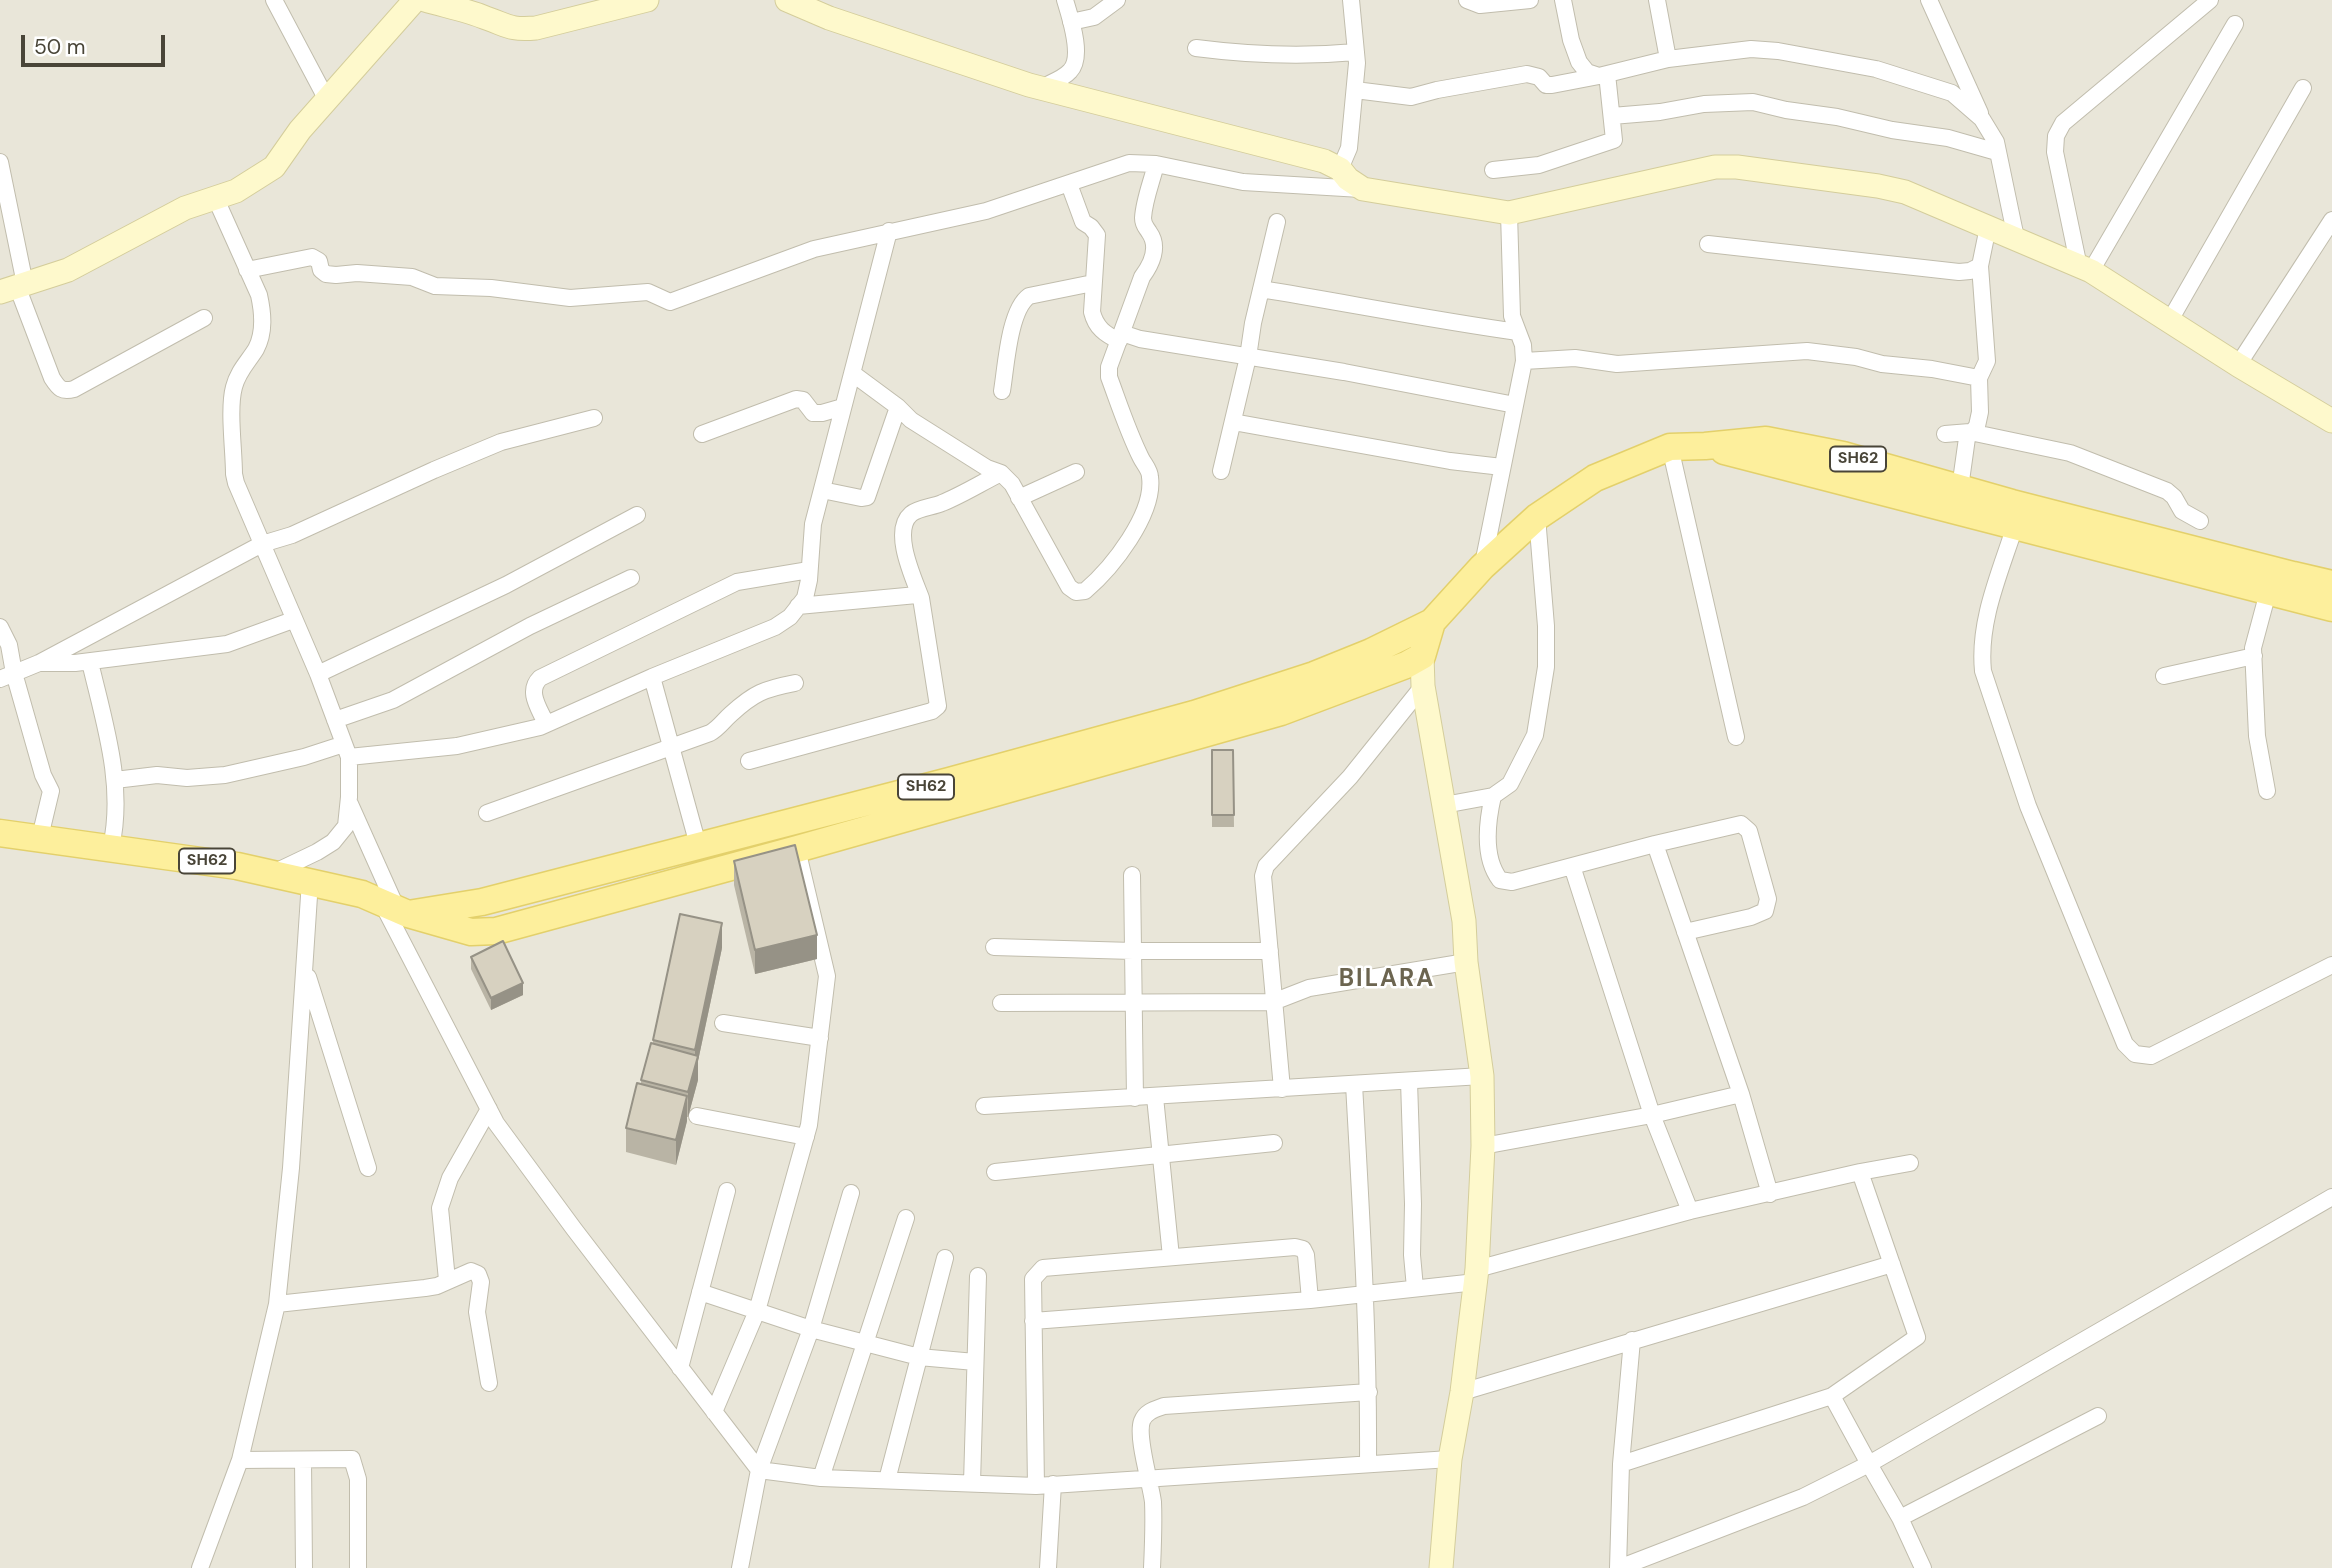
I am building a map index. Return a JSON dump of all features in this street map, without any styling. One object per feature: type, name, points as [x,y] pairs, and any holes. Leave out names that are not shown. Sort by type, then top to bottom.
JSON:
[{"type":"main road","name":"SH62","points":[[0,833],[237,866],[362,894],[396,908],[482,902],[949,781],[1194,714],[1314,676],[1432,622],[1482,567],[1537,517],[1595,478],[1670,447],[1766,440],[1843,455],[2332,584]]},
{"type":"main road","points":[[1705,446],[2332,608]]},
{"type":"main road","points":[[396,908],[471,932],[496,931],[797,849],[1281,712],[1406,666],[1422,656],[1432,622]]},
{"type":"street","points":[[274,0],[327,100]]},
{"type":"street","points":[[14,287],[68,270],[185,208],[236,191],[274,166],[300,130],[415,0]]},
{"type":"street","points":[[425,0],[489,19],[500,25],[522,29],[536,28],[647,0]]},
{"type":"street","points":[[787,0],[816,6],[1041,89],[1324,161],[1340,169],[1363,190]]},
{"type":"street","points":[[1041,89],[1069,73],[1077,55],[1065,0]]},
{"type":"street","points":[[1071,22],[1094,17],[1117,0]]},
{"type":"street","points":[[1340,169],[1349,148],[1355,90],[1356,52],[1351,0]]},
{"type":"street","points":[[1468,0],[1480,5],[1530,0]]},
{"type":"street","points":[[1563,0],[1571,40],[1579,62],[1587,72],[1603,75]]},
{"type":"street","points":[[1657,0],[1668,59]]},
{"type":"street","points":[[1929,0],[1982,119],[1996,142],[2016,238]]},
{"type":"street","points":[[2085,269],[2055,152],[2056,136],[2063,123],[2210,0]]},
{"type":"street","points":[[2085,269],[2235,24]]},
{"type":"street","points":[[1196,48],[1255,55],[1315,56],[1356,52]]},
{"type":"street","points":[[1355,90],[1411,97],[1527,75],[1539,77],[1546,85],[1552,85],[1668,59],[1732,51],[1778,51],[1876,69],[1952,93],[1982,119]]},
{"type":"street","points":[[1493,170],[1539,165],[1614,140],[1603,75]]},
{"type":"street","points":[[2169,322],[2303,88]]},
{"type":"street","points":[[1612,116],[1660,112],[1704,104],[1753,102],[1892,130],[1948,138],[1997,152]]},
{"type":"street","points":[[0,162],[14,287],[58,388],[65,391],[74,389],[204,318]]},
{"type":"street","points":[[247,270],[312,257],[319,261],[321,270],[326,274],[412,277],[435,286],[491,288],[570,298],[648,292],[670,302],[814,249],[986,211],[1129,163],[1156,164],[1243,182],[1363,190],[1509,213],[1715,167],[1737,167],[1905,192],[2016,238],[2085,269],[2332,421]]},
{"type":"street","points":[[852,373],[911,420],[987,468],[1001,473],[1012,484],[1069,587],[1076,592],[1085,591],[1134,534],[1144,515],[1150,493],[1150,475],[1109,377],[1112,356],[1155,251],[1151,234],[1144,226],[1143,216],[1156,164]]},
{"type":"street","points":[[1069,184],[1083,222],[1097,235],[1092,313],[1101,330],[1120,337],[1344,372],[1515,405]]},
{"type":"street","points":[[215,197],[259,295],[263,328],[257,347],[242,367],[234,386],[234,474],[293,620],[318,674],[346,751],[349,802],[346,826],[333,842],[272,873]]},
{"type":"street","points":[[1482,567],[1524,360],[1523,345],[1511,316],[1509,213]]},
{"type":"street","points":[[2238,365],[2332,220]]},
{"type":"street","points":[[1221,471],[1248,357],[1252,323],[1277,222]]},
{"type":"street","points":[[1960,488],[1967,438],[1977,426],[1980,412],[1979,378],[1987,361],[1980,266],[1988,228]]},
{"type":"street","points":[[115,780],[157,775],[187,778],[225,775],[304,757],[346,751],[457,746],[505,736],[546,724],[775,627],[790,617],[805,598],[813,524],[889,231]]},
{"type":"street","points":[[1708,244],[1959,272],[1980,266]]},
{"type":"street","points":[[1002,391],[1011,339],[1022,301],[1029,296],[1093,283]]},
{"type":"street","points":[[1261,289],[1518,332]]},
{"type":"street","points":[[1524,360],[1575,358],[1617,364],[1807,351],[1979,378]]},
{"type":"street","points":[[702,434],[796,398],[803,400],[813,412],[822,413],[843,407]]},
{"type":"street","points":[[821,490],[867,497],[898,407]]},
{"type":"street","points":[[7,676],[38,663],[262,544],[292,535],[501,442],[594,418]]},
{"type":"street","points":[[1233,422],[1450,461],[1502,467]]},
{"type":"street","points":[[1945,434],[1970,432],[2058,450],[2082,458],[2167,491],[2182,511],[2200,521]]},
{"type":"street","points":[[1670,447],[1736,737]]},
{"type":"street","points":[[1019,498],[1076,472]]},
{"type":"street","points":[[749,761],[932,711],[938,706],[921,598],[902,537],[911,513],[940,504],[1001,473]]},
{"type":"street","points":[[318,674],[506,585],[637,515]]},
{"type":"street","points":[[1444,806],[1493,796],[1510,784],[1535,735],[1546,667],[1546,626],[1537,517]]},
{"type":"street","points":[[2015,526],[1984,624],[1981,649],[1983,671],[2028,806],[2125,1044],[2135,1054],[2151,1056],[2332,965]]},
{"type":"street","points":[[546,724],[533,692],[533,685],[540,678],[737,582],[809,570]]},
{"type":"street","points":[[335,720],[393,700],[530,626],[631,578]]},
{"type":"street","points":[[2267,790],[2258,736],[2254,656],[2256,632],[2268,592]]},
{"type":"street","points":[[799,606],[910,594],[921,598]]},
{"type":"street","points":[[38,663],[90,662],[227,645],[293,620]]},
{"type":"street","points":[[0,627],[9,645],[7,676],[51,791],[40,838]]},
{"type":"street","points":[[1422,656],[1423,686],[1465,921],[1466,962],[1482,1076],[1483,1146],[1477,1275],[1451,1459],[1441,1568]]},
{"type":"street","points":[[2164,676],[2254,656]]},
{"type":"street","points":[[90,662],[115,780],[117,811],[111,848]]},
{"type":"street","points":[[652,677],[698,845]]},
{"type":"street","points":[[487,813],[719,728],[749,698],[768,688],[795,682]]},
{"type":"street","points":[[1282,1089],[1263,876],[1266,866],[1350,777],[1423,686]]},
{"type":"street","points":[[1493,796],[1488,821],[1493,871],[1500,880],[1512,882],[1741,824],[1749,831],[1768,899],[1765,911],[1685,933]]},
{"type":"street","points":[[349,802],[496,1123],[574,1229],[760,1470],[821,1478],[1036,1486],[1451,1459]]},
{"type":"street","points":[[1655,844],[1741,1094],[1770,1194]]},
{"type":"street","points":[[714,1412],[757,1311],[806,1136],[827,997],[827,976],[797,849]]},
{"type":"street","points":[[1572,866],[1652,1115],[1690,1211]]},
{"type":"street","points":[[1132,875],[1135,1098]]},
{"type":"street","points":[[200,1568],[240,1460],[276,1304],[291,1168],[310,881]]},
{"type":"street","points":[[993,947],[1270,951]]},
{"type":"street","points":[[1000,1003],[1273,1002],[1309,988],[1466,962]]},
{"type":"street","points":[[305,968],[368,1168]]},
{"type":"street","points":[[723,1023],[820,1038]]},
{"type":"street","points":[[984,1106],[1482,1076]]},
{"type":"street","points":[[1409,1081],[1415,1288]]},
{"type":"street","points":[[1354,1084],[1365,1294],[1368,1464]]},
{"type":"street","points":[[1483,1146],[1652,1115],[1741,1094]]},
{"type":"street","points":[[1155,1097],[1171,1257]]},
{"type":"street","points":[[447,1280],[440,1208],[450,1178],[489,1109]]},
{"type":"street","points":[[697,1116],[806,1136]]},
{"type":"street","points":[[995,1172],[1274,1143]]},
{"type":"street","points":[[1033,1321],[1310,1300],[1415,1288],[1477,1275],[1690,1211],[1910,1163]]},
{"type":"street","points":[[1621,1464],[1832,1396],[1917,1337],[1860,1172]]},
{"type":"street","points":[[680,1368],[727,1191]]},
{"type":"street","points":[[740,1568],[760,1470],[811,1329],[851,1193]]},
{"type":"street","points":[[1632,1340],[1621,1464],[1618,1568],[1803,1497],[1869,1464],[2332,1197]]},
{"type":"street","points":[[821,1478],[906,1218]]},
{"type":"street","points":[[1036,1486],[1033,1279],[1043,1268],[1295,1247],[1303,1249],[1307,1255],[1310,1300]]},
{"type":"street","points":[[887,1480],[945,1258]]},
{"type":"street","points":[[1462,1392],[1892,1264]]},
{"type":"street","points":[[276,1304],[437,1286],[471,1271],[478,1274],[481,1282],[477,1311],[489,1382]]},
{"type":"street","points":[[972,1483],[978,1276]]},
{"type":"street","points":[[700,1292],[811,1329],[919,1357],[975,1362]]},
{"type":"street","points":[[1152,1568],[1153,1498],[1147,1477],[1142,1421],[1150,1410],[1164,1406],[1368,1392]]},
{"type":"street","points":[[1832,1396],[1900,1518],[1923,1568]]},
{"type":"street","points":[[1900,1518],[2098,1416]]},
{"type":"street","points":[[240,1460],[352,1459],[358,1479],[358,1568]]},
{"type":"street","points":[[303,1460],[304,1568]]},
{"type":"street","points":[[1048,1568],[1053,1485]]},
{"type":"shaded area","points":[[0,0],[2332,0],[2332,1568],[0,1568]]},
{"type":"building","points":[[1212,750],[1233,750],[1234,815],[1212,815]]},
{"type":"building","points":[[795,845],[817,935],[755,950],[734,861]]},
{"type":"building","points":[[680,914],[722,923],[695,1050],[653,1040]]},
{"type":"building","points":[[503,941],[523,983],[491,998],[471,957]]},
{"type":"building","points":[[651,1043],[698,1056],[688,1092],[641,1080]]},
{"type":"building","points":[[637,1083],[687,1096],[676,1140],[626,1128]]},
{"type":"district","name":"BILARA","points":[[1387,980]]}]
